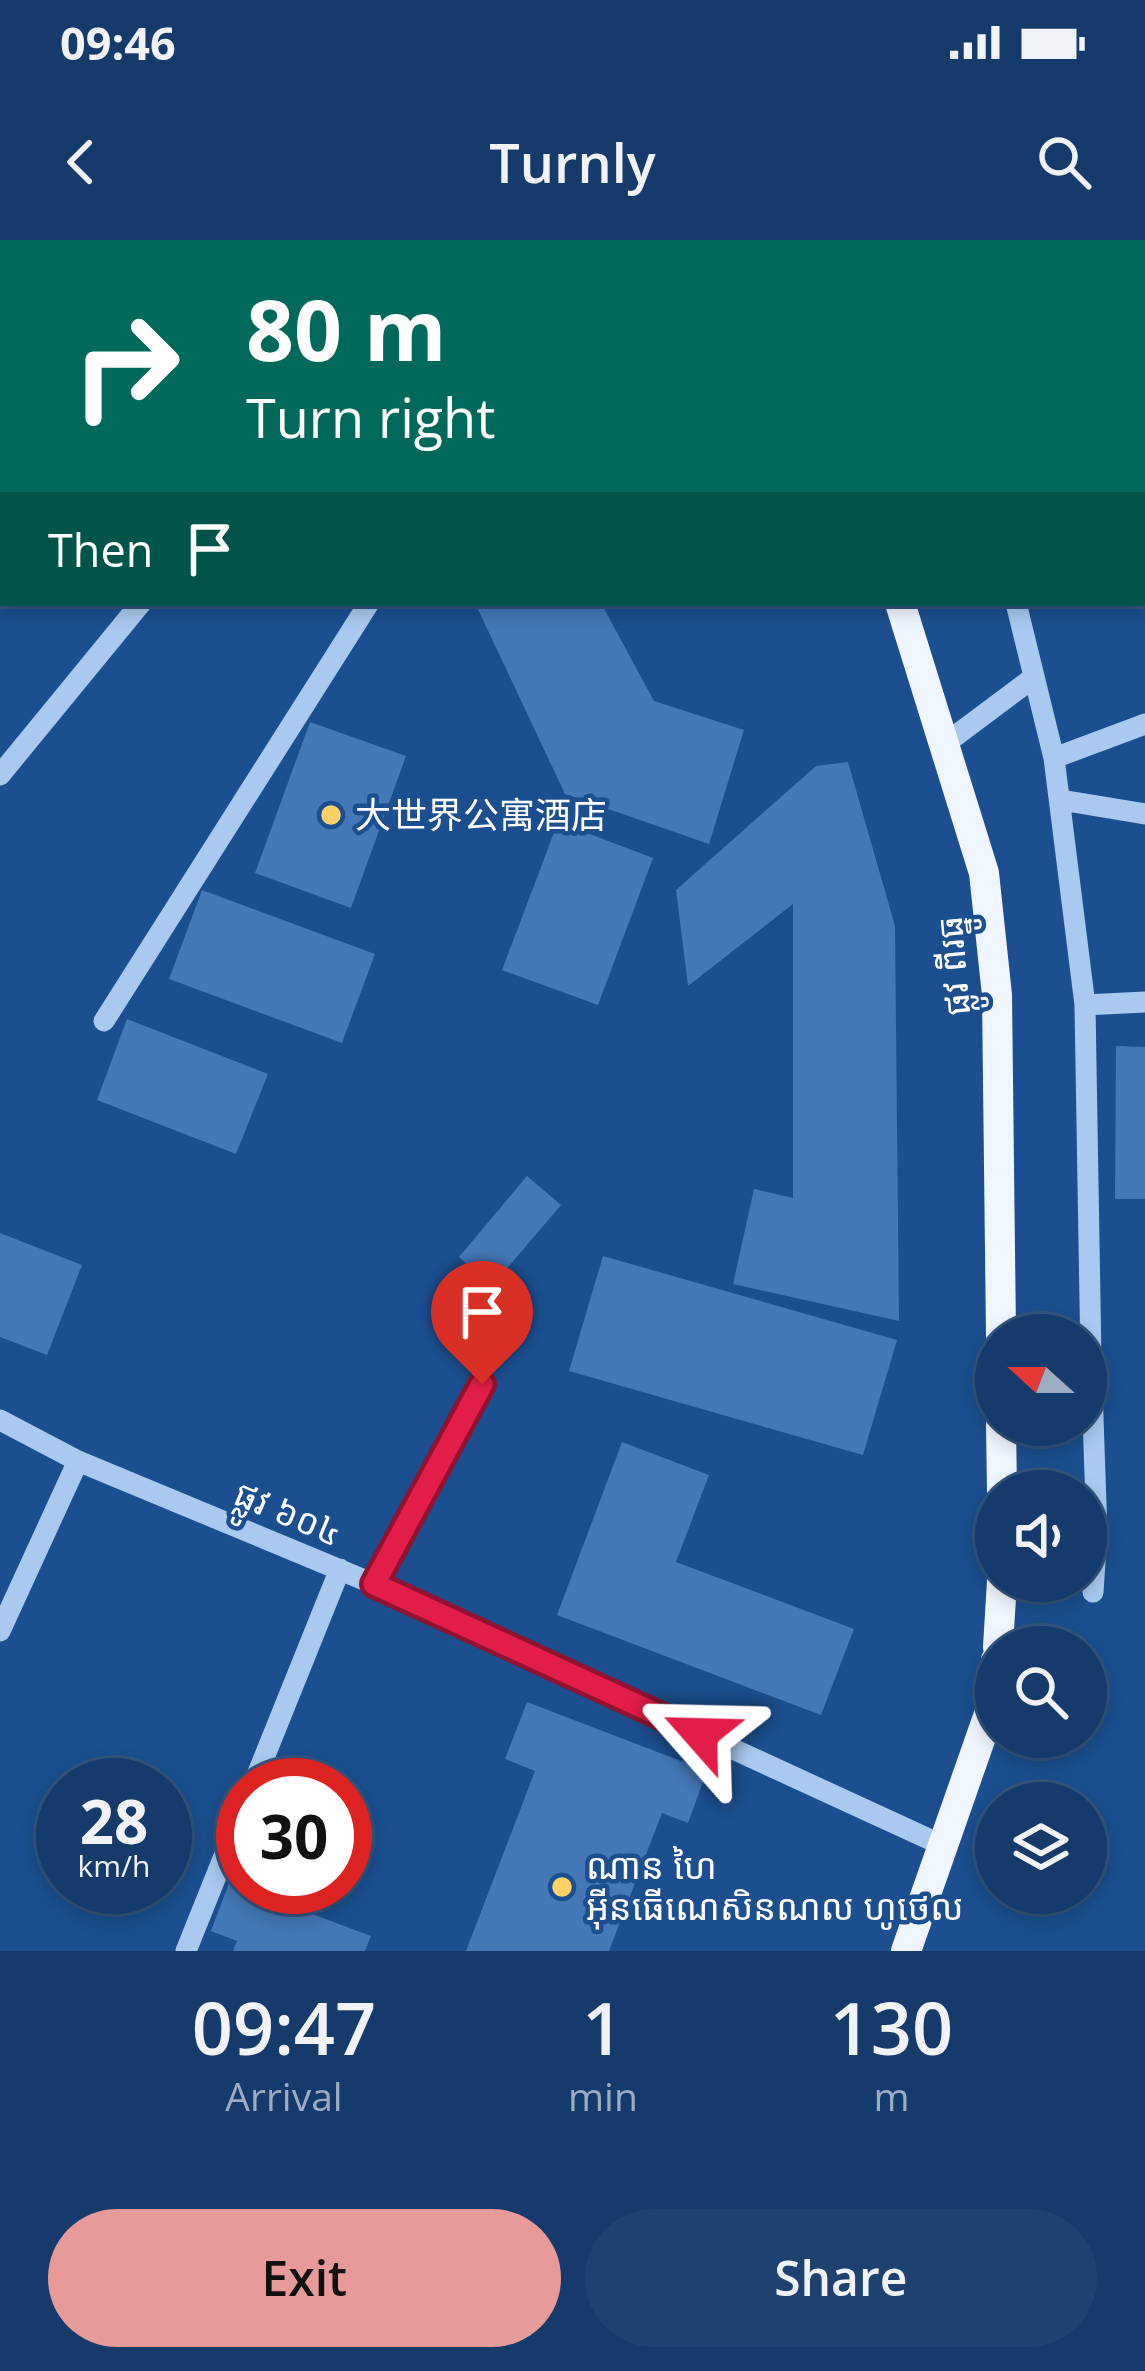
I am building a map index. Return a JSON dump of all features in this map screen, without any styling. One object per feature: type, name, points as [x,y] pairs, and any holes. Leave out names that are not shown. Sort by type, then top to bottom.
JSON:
[{"type":"main road","name":"ផ្លូវ ពីរធ្នូ","points":[[901,606],[984,873],[997,995],[1001,1314]]},
{"type":"main road","points":[[906,1951],[975,1755]]},
{"type":"street","points":[[0,776],[138,606]]},
{"type":"street","points":[[104,1021],[367,606]]},
{"type":"street","points":[[1017,606],[1054,758],[1085,1006],[1088,1314]]},
{"type":"street","points":[[946,743],[1033,678]]},
{"type":"street","points":[[1054,758],[1145,724]]},
{"type":"street","points":[[1061,800],[1145,814]]},
{"type":"street","points":[[1085,1006],[1145,1002]]},
{"type":"street","points":[[374,1584],[482,1384]]},
{"type":"street","name":"ផ្លូវ ៦០៤","points":[[0,1420],[78,1461],[374,1584],[944,1846]]},
{"type":"street","points":[[0,1631],[78,1461]]},
{"type":"street","points":[[264,1758],[340,1569]]},
{"type":"street","points":[[186,1951],[216,1877]]},
{"type":"building","points":[[476,606],[603,606],[654,701],[744,730],[709,844],[565,794]]},
{"type":"building","name":"大世界公寓酒店","points":[[310,722],[406,756],[351,908],[255,873]]},
{"type":"building","points":[[848,762],[895,926],[899,1321],[733,1284],[754,1189],[793,1198],[793,904],[688,986],[676,890],[816,766]]},
{"type":"building","points":[[558,822],[653,858],[598,1005],[502,970]]},
{"type":"building","points":[[202,890],[375,954],[342,1043],[169,979]]},
{"type":"building","points":[[127,1019],[268,1074],[236,1154],[97,1100]]},
{"type":"building","points":[[1116,1046],[1145,1047],[1145,1199],[1115,1199]]},
{"type":"building","points":[[527,1176],[561,1205],[492,1286],[459,1257]]},
{"type":"building","points":[[0,1233],[82,1265],[47,1355],[0,1337]]},
{"type":"building","points":[[603,1256],[897,1340],[863,1455],[569,1371]]},
{"type":"building","points":[[622,1442],[709,1475],[676,1562],[854,1629],[821,1715],[557,1615]]},
{"type":"building","name":"ណាន ហៃ អ៊ីនធើណេសិនណល ហូថេល","points":[[527,1702],[707,1771],[688,1823],[662,1813],[609,1951],[466,1951],[535,1771],[505,1759]]},
{"type":"building","points":[[217,1914],[312,1914],[371,1936],[365,1951],[233,1951],[237,1941],[211,1931]]},
{"type":"place","name":"大世界公寓酒店","points":[[331,815]]},
{"type":"place","name":"ណាន ហៃ អ៊ីនធើណេសិនណល ហូថេល","points":[[562,1887]]},
{"type":"route","points":[[482,1384],[374,1584],[700,1734]]}]
